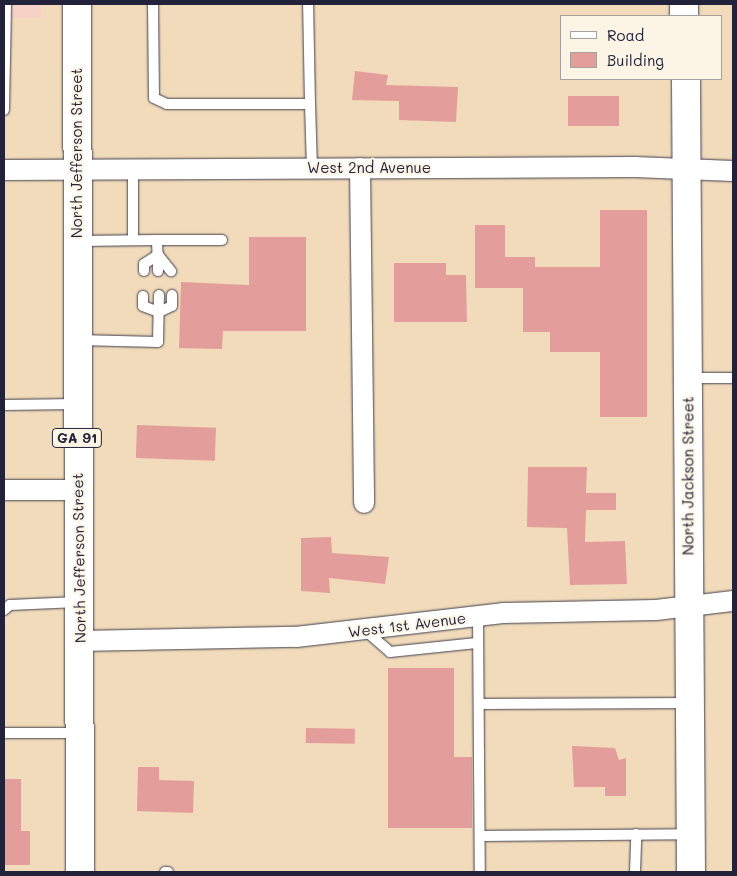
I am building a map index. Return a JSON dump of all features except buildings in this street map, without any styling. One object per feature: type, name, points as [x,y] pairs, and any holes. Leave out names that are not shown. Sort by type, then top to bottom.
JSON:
[{"type":"main road","name":"North Jefferson Street","points":[[77,4],[78,241],[76,404],[80,641],[80,872]]},
{"type":"main road","name":"North Jackson Street","points":[[686,80],[691,872]]},
{"type":"street","name":"West 2nd Avenue","points":[[4,170],[635,167],[687,171],[733,171]]},
{"type":"street","points":[[360,168],[364,503]]},
{"type":"street","points":[[4,490],[78,490]]},
{"type":"street","name":"West 1st Avenue","points":[[80,641],[231,640],[366,631],[478,617],[690,607],[733,601]]},
{"type":"lane","points":[[4,110],[6,4]]},
{"type":"lane","points":[[152,4],[154,98],[160,103],[310,104]]},
{"type":"lane","points":[[308,4],[312,168]]},
{"type":"lane","points":[[133,168],[133,240]]},
{"type":"lane","points":[[157,240],[158,271]]},
{"type":"lane","points":[[78,241],[222,240]]},
{"type":"lane","points":[[158,255],[171,271]]},
{"type":"lane","points":[[144,271],[144,264],[158,255]]},
{"type":"lane","points":[[77,340],[158,342],[159,295]]},
{"type":"lane","points":[[143,296],[143,306],[159,312],[172,306],[172,295]]},
{"type":"lane","points":[[687,378],[733,378]]},
{"type":"lane","points":[[4,405],[76,404]]},
{"type":"lane","points":[[4,610],[10,605],[79,602]]},
{"type":"lane","points":[[478,617],[480,872]]},
{"type":"lane","points":[[366,631],[390,652],[478,643]]},
{"type":"lane","points":[[480,704],[690,703]]},
{"type":"lane","points":[[4,733],[80,733]]},
{"type":"lane","points":[[635,872],[636,834]]},
{"type":"lane","points":[[480,836],[691,834]]},
{"type":"shaded area","points":[[4,4],[41,4],[41,18],[4,18]]}]
